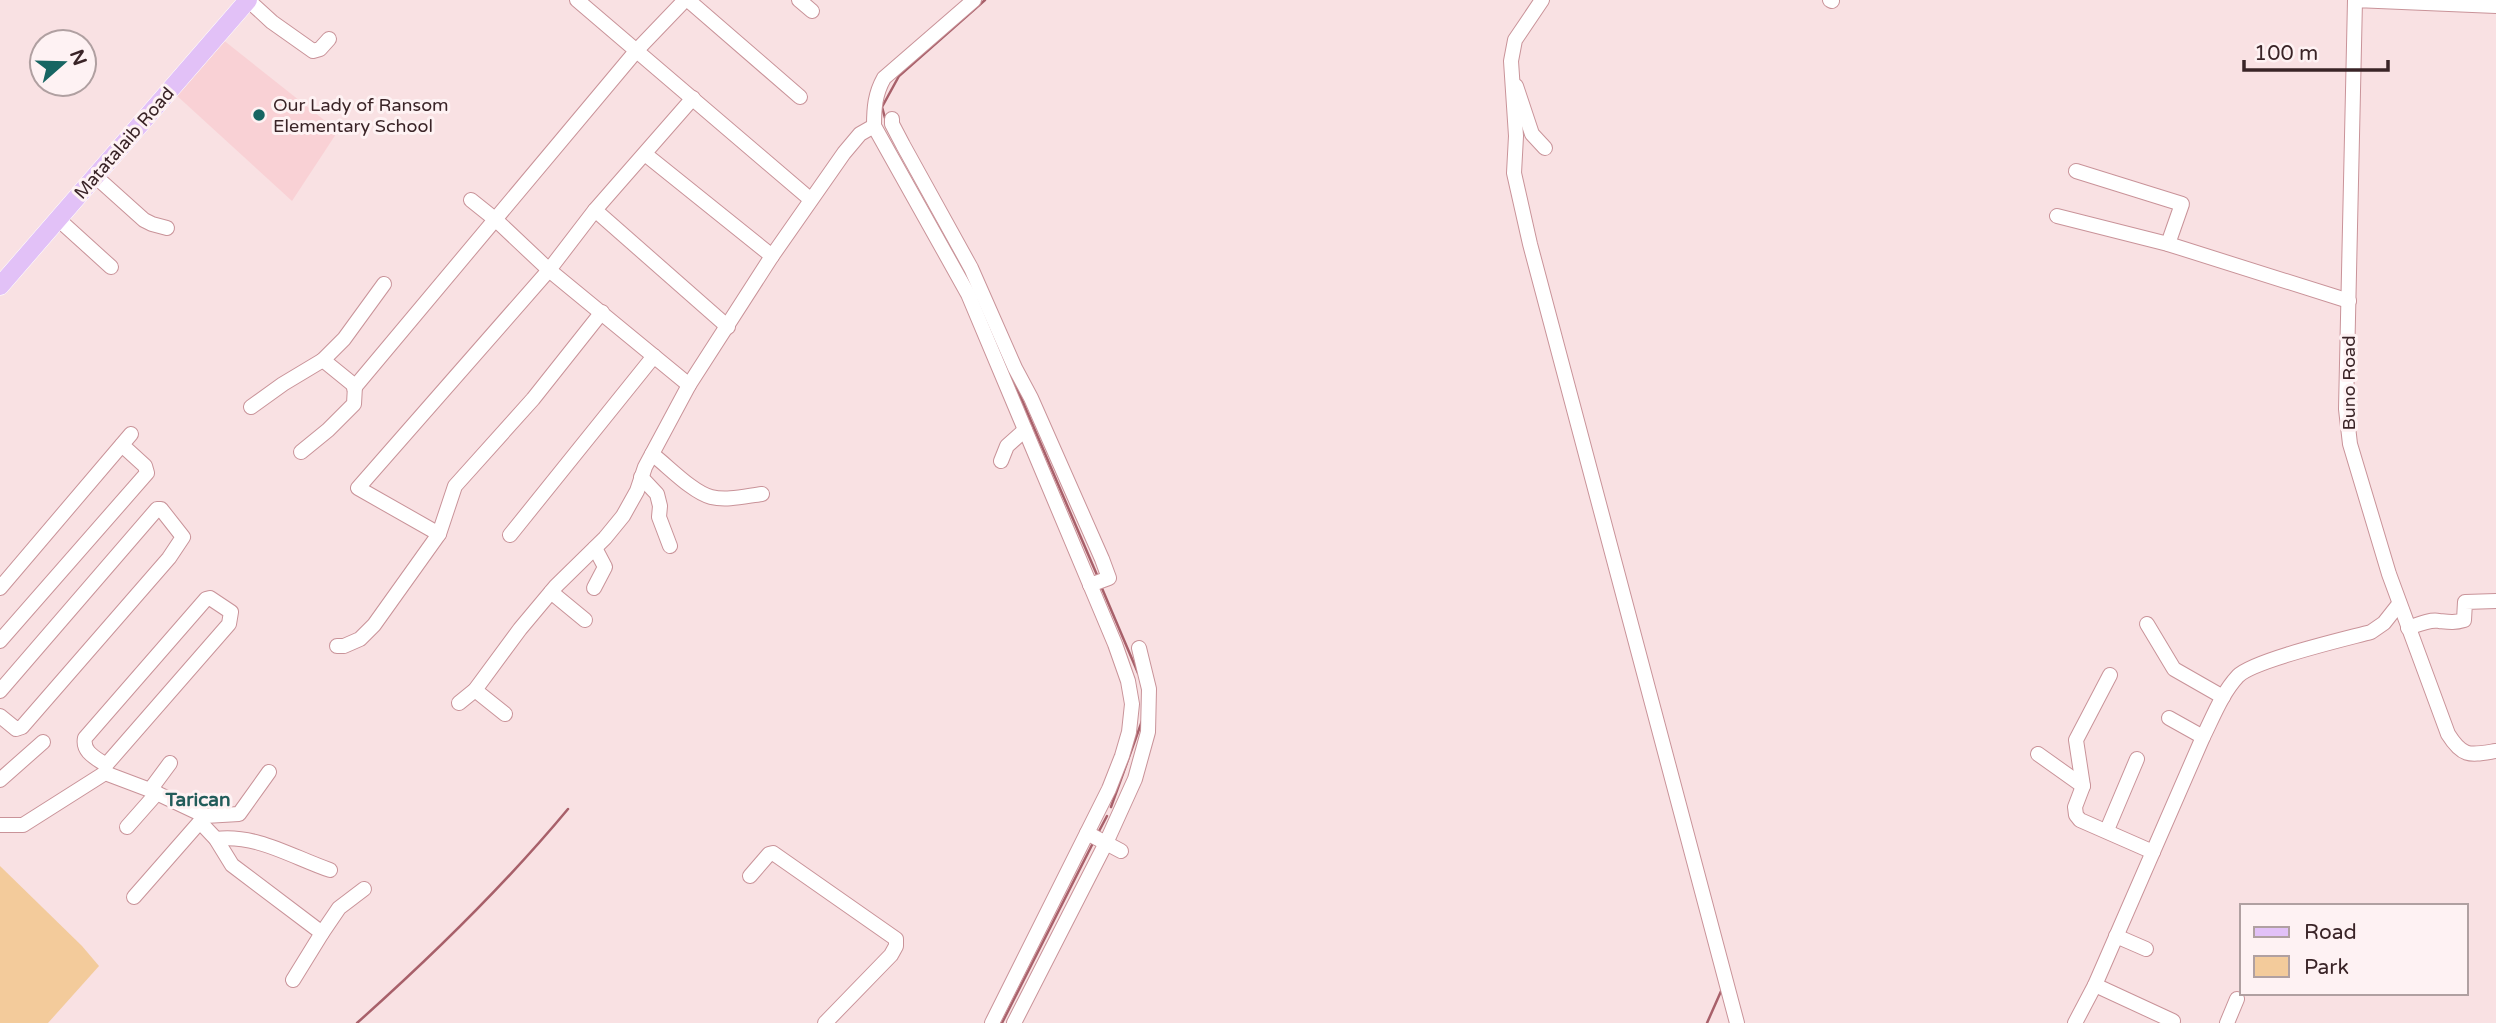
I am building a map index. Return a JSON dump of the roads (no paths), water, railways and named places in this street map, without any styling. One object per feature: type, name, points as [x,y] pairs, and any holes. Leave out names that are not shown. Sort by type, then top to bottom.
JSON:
[{"type":"main road","name":"Matatalaib Road","points":[[0,286],[248,0]]},
{"type":"street","points":[[248,0],[272,22],[313,51],[320,49],[329,39]]},
{"type":"street","points":[[578,0],[810,198]]},
{"type":"street","points":[[301,452],[354,404],[355,387],[637,50],[687,0],[800,97]]},
{"type":"street","points":[[799,0],[812,11]]},
{"type":"street","points":[[974,0],[884,78],[874,106],[874,126],[968,294],[1123,666],[1132,704],[1129,732],[1122,756],[1100,806],[992,1023]]},
{"type":"street","points":[[1542,0],[1515,40],[1511,75],[1516,136],[1514,173],[1530,244],[1737,1023]]},
{"type":"street","points":[[2355,0],[2479,3],[2496,6]]},
{"type":"street","name":"Buno Road","points":[[2355,0],[2346,409],[2350,444],[2399,604],[2448,734],[2455,746],[2467,754],[2496,751]]},
{"type":"street","points":[[1511,75],[1532,134],[1545,148]]},
{"type":"street","points":[[439,534],[358,488],[549,270],[595,210],[692,98]]},
{"type":"street","points":[[892,119],[892,124],[974,276],[1102,559],[1109,578],[1090,585]]},
{"type":"street","points":[[458,703],[475,690],[551,592],[623,516],[638,491],[641,477],[689,385],[772,256],[810,198],[860,134],[874,126]]},
{"type":"street","points":[[645,154],[772,256]]},
{"type":"street","points":[[2076,171],[2182,204],[2168,244]]},
{"type":"street","points":[[95,176],[144,220],[167,228]]},
{"type":"street","points":[[471,200],[549,270],[689,385]]},
{"type":"street","points":[[595,210],[728,327]]},
{"type":"street","points":[[2057,216],[2168,244],[2349,301]]},
{"type":"street","points":[[58,219],[111,267]]},
{"type":"street","points":[[251,407],[323,360],[344,339],[384,284]]},
{"type":"street","points":[[337,646],[360,639],[374,625],[439,534],[455,486],[533,399],[602,312]]},
{"type":"street","points":[[510,535],[654,356]]},
{"type":"street","points":[[323,360],[355,387]]},
{"type":"street","points":[[1001,461],[1007,446],[1025,430]]},
{"type":"street","points":[[0,588],[126,439],[148,473],[0,641]]},
{"type":"street","points":[[653,454],[710,497],[762,494]]},
{"type":"street","points":[[641,477],[657,495],[659,517],[670,546]]},
{"type":"street","points":[[0,691],[157,509],[160,509],[183,537],[169,558],[22,727],[16,729],[0,716]]},
{"type":"street","points":[[594,588],[605,567],[595,548]]},
{"type":"street","points":[[551,592],[585,620]]},
{"type":"street","points":[[0,825],[23,825],[105,769],[229,624],[231,612],[210,598],[206,598],[85,738],[85,747],[105,769],[202,819],[232,865],[321,933]]},
{"type":"street","points":[[2408,628],[2435,621],[2461,621],[2464,620],[2465,602],[2496,601]]},
{"type":"street","points":[[2075,1023],[2095,985],[2203,737],[2236,678],[2250,668],[2371,632],[2384,623],[2399,604]]},
{"type":"street","points":[[2147,624],[2174,669],[2223,697]]},
{"type":"street","points":[[1014,1023],[1106,843],[1135,779],[1148,732],[1149,689],[1139,648]]},
{"type":"street","points":[[2110,675],[2076,740],[2084,786],[2075,807],[2076,815],[2080,820],[2154,852]]},
{"type":"street","points":[[475,690],[505,714]]},
{"type":"street","points":[[2169,718],[2203,737]]},
{"type":"street","points":[[0,780],[43,742]]},
{"type":"street","points":[[2038,754],[2084,786]]},
{"type":"street","points":[[2106,830],[2137,759]]},
{"type":"street","points":[[127,827],[170,763]]},
{"type":"street","points":[[134,897],[202,819],[239,814],[269,772]]},
{"type":"street","points":[[1100,806],[1119,816]]},
{"type":"street","points":[[1087,832],[1121,851]]},
{"type":"street","points":[[216,839],[236,836],[330,870]]},
{"type":"street","points":[[750,876],[769,854],[773,853],[896,939],[897,946],[891,955],[825,1023]]},
{"type":"street","points":[[293,981],[339,908],[364,888]]},
{"type":"street","points":[[2116,936],[2146,950]]},
{"type":"street","points":[[2095,985],[2173,1021]]},
{"type":"street","points":[[2227,1023],[2237,999]]},
{"type":"waterway","points":[[885,118],[882,107],[899,76],[985,0]]},
{"type":"waterway","points":[[1013,379],[1097,575]]},
{"type":"waterway","points":[[1101,586],[1138,673]]},
{"type":"waterway","points":[[1111,807],[1142,721]]},
{"type":"waterway","points":[[357,1023],[466,920],[568,809]]},
{"type":"waterway","points":[[1098,833],[1107,816]]},
{"type":"waterway","points":[[1002,1023],[1093,843]]},
{"type":"waterway","points":[[1707,1023],[1722,989]]},
{"type":"place","name":"Our Lady of Ransom Elementary School","points":[[259,115]]},
{"type":"district","name":"Tarican","points":[[198,800]]}]
